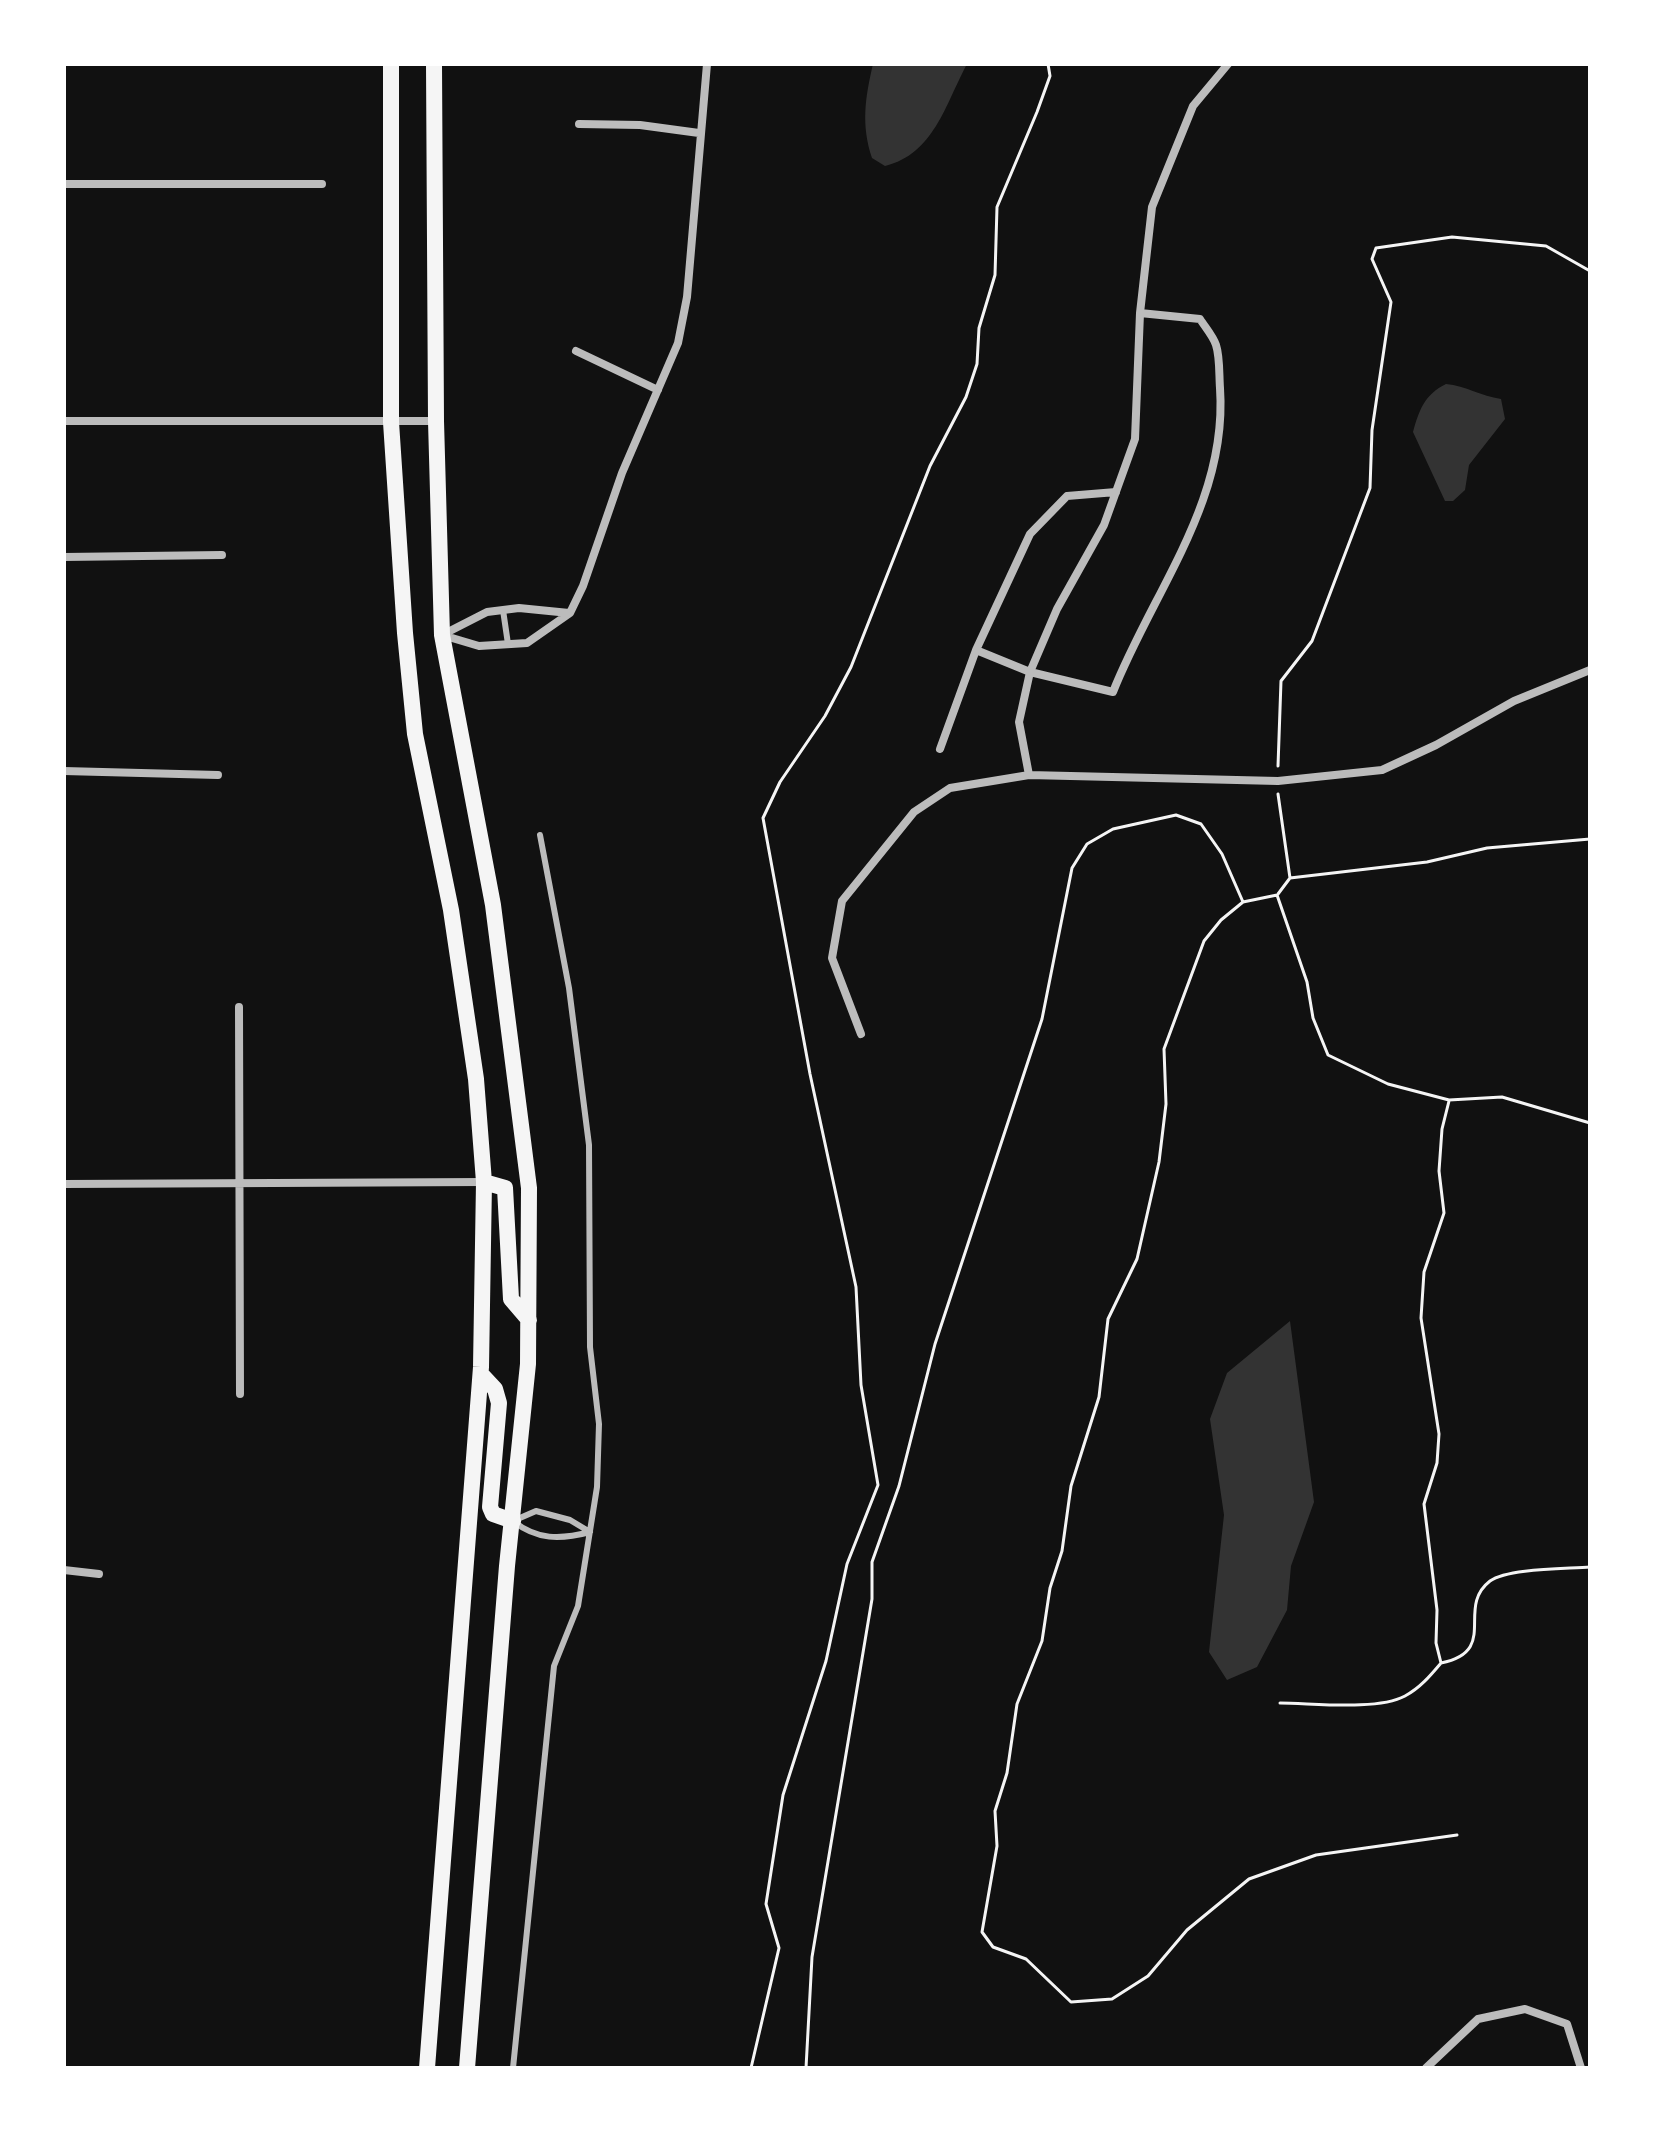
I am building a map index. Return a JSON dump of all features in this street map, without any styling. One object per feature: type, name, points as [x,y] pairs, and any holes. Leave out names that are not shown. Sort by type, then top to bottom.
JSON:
[{"type":"main road","points":[[391,64],[391,422],[415,734],[454,925],[476,1079],[484,1182],[481,1374],[427,2068]]},
{"type":"main road","points":[[434,64],[436,421],[442,635],[497,936],[529,1188],[528,1364],[467,2068]]},
{"type":"main road","points":[[484,1182],[505,1188],[511,1299],[529,1320]]},
{"type":"main road","points":[[481,1374],[495,1389],[499,1403],[490,1507],[493,1514],[513,1521]]},
{"type":"street","points":[[442,635],[479,646],[527,643],[570,613],[678,343],[687,297],[707,64]]},
{"type":"street","points":[[1029,775],[1019,722],[1030,672],[1057,609],[1104,525],[1135,439],[1140,313],[1152,207],[1193,106],[1228,64]]},
{"type":"street","points":[[579,124],[640,125],[699,133]]},
{"type":"street","points":[[64,184],[322,184]]},
{"type":"street","points":[[976,650],[1030,672],[1113,692],[1128,654],[1185,548],[1208,489],[1222,422],[1217,346],[1200,319],[1140,313]]},
{"type":"street","points":[[576,351],[658,390]]},
{"type":"street","points":[[64,421],[436,421]]},
{"type":"street","points":[[940,749],[976,650],[1030,534],[1067,496],[1116,492]]},
{"type":"street","points":[[64,557],[222,555]]},
{"type":"street","points":[[442,635],[487,612],[570,613]]},
{"type":"street","points":[[861,1034],[832,958],[842,901],[914,812],[950,788],[1029,775],[1278,781],[1382,770],[1436,745],[1514,701],[1590,670]]},
{"type":"street","points":[[64,771],[218,775]]},
{"type":"street","points":[[239,1007],[240,1394]]},
{"type":"street","points":[[64,1184],[484,1182]]},
{"type":"street","points":[[64,1570],[99,1574]]},
{"type":"street","points":[[1426,2068],[1478,2019],[1525,2009],[1567,2024],[1581,2068]]},
{"type":"lane","points":[[503,610],[508,644]]},
{"type":"lane","points":[[513,2068],[554,1666],[578,1606],[597,1487],[599,1424],[590,1347],[589,1145],[569,988],[540,835]]},
{"type":"lane","points":[[536,1511],[570,1520],[590,1532],[567,1539],[531,1536],[513,1521],[536,1511]]},
{"type":"path","points":[[751,2068],[779,1948],[766,1904],[783,1795],[826,1661],[847,1564],[878,1485],[877,1461],[861,1385],[856,1287],[810,1074],[763,818],[780,782],[825,716],[851,667],[930,466],[966,397],[977,364],[979,328],[995,275],[997,207],[1050,76],[1048,64]]},
{"type":"path","points":[[1290,878],[1278,803],[1281,681],[1312,641],[1333,577],[1370,488],[1372,430],[1391,302],[1372,259],[1376,248],[1452,237],[1546,246],[1590,271]]},
{"type":"path","points":[[806,2068],[812,1957],[872,1599],[872,1562],[899,1486],[957,1273],[1008,1131],[1042,1019],[1072,868],[1087,844],[1113,829],[1176,815],[1201,824],[1222,854],[1243,902]]},
{"type":"path","points":[[1457,1835],[1316,1855],[1249,1879],[1187,1930],[1148,1976],[1112,1999],[1071,2002],[1026,1959],[993,1947],[982,1932],[997,1846],[995,1811],[1007,1773],[1017,1704],[1042,1641],[1050,1588],[1062,1551],[1071,1486],[1099,1397],[1108,1319],[1137,1259],[1159,1162],[1166,1104],[1164,1049],[1204,941],[1221,920],[1243,902],[1277,895],[1290,878],[1427,862],[1487,848],[1590,839]]},
{"type":"path","points":[[1277,895],[1307,982],[1313,1018],[1328,1055],[1388,1084],[1449,1100],[1502,1097],[1590,1123]]},
{"type":"path","points":[[1441,1663],[1424,1504],[1437,1463],[1439,1434],[1421,1318],[1424,1272],[1444,1213],[1439,1171],[1442,1129],[1449,1100]]},
{"type":"path","points":[[1280,1703],[1375,1703],[1401,1698],[1422,1685],[1441,1663],[1462,1658],[1472,1646],[1479,1595],[1491,1580],[1510,1574],[1590,1567]]},
{"type":"shaded area","points":[[873,64],[967,64],[927,139],[902,160],[885,166],[872,158],[866,134],[866,100]]},
{"type":"shaded area","points":[[1446,384],[1501,399],[1505,419],[1469,465],[1465,490],[1453,501],[1445,501],[1413,432],[1424,404]]},
{"type":"shaded area","points":[[1290,1321],[1314,1502],[1291,1566],[1287,1610],[1257,1667],[1227,1680],[1209,1652],[1224,1515],[1210,1419],[1227,1373]]}]
